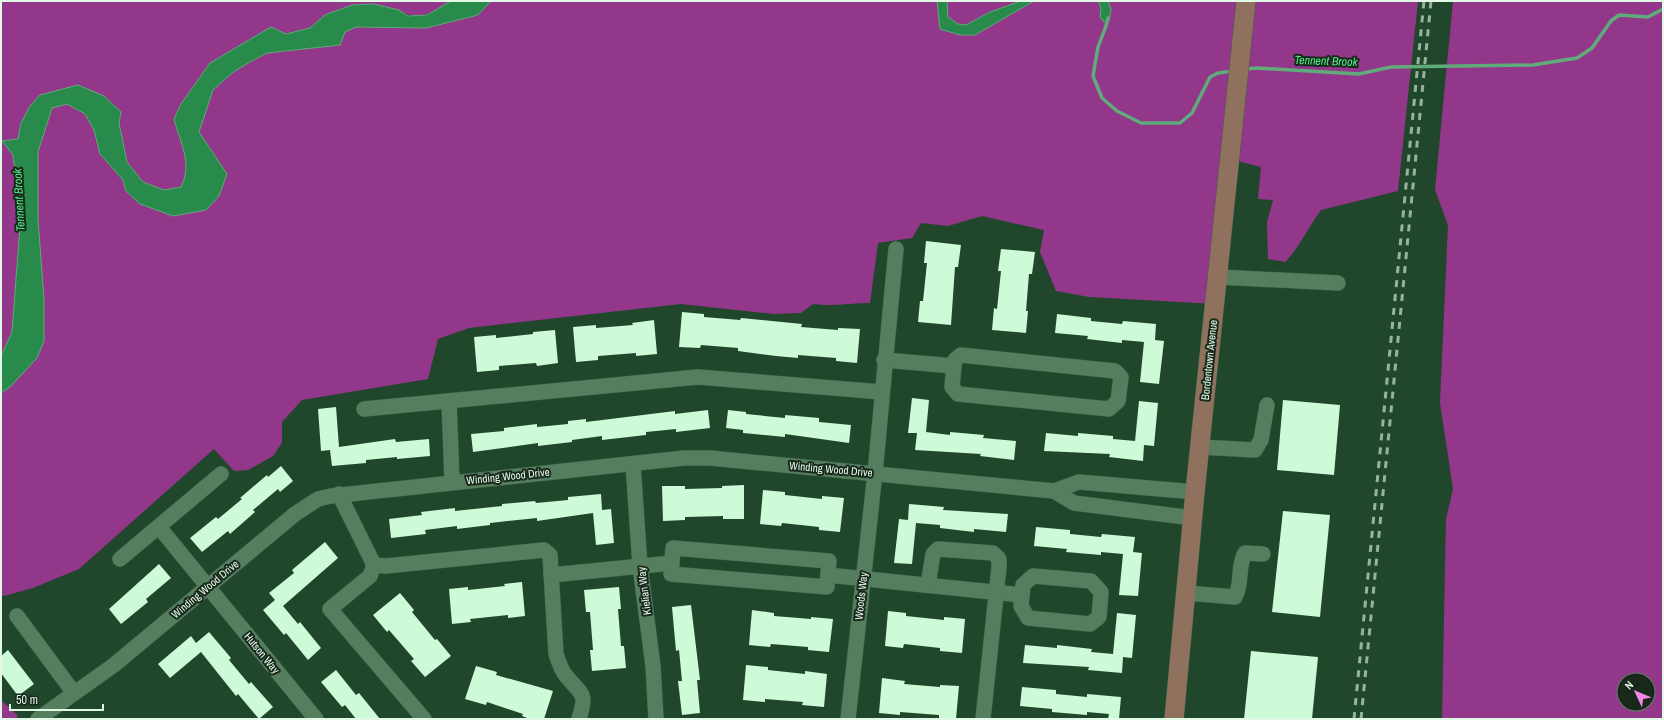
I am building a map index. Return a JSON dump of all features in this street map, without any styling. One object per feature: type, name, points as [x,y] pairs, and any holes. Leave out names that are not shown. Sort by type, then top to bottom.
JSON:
[{"type":"main road","name":"Bordentown Avenue","points":[[1174,719],[1195,492],[1246,1]]},
{"type":"street","name":"Woods Way","points":[[848,719],[875,473],[884,360],[896,249]]},
{"type":"street","points":[[1218,277],[1338,283]]},
{"type":"street","points":[[961,355],[1115,371],[1121,377],[1118,401],[1109,409],[958,394],[952,387],[954,366],[955,360],[961,355]]},
{"type":"street","points":[[884,360],[954,366]]},
{"type":"street","points":[[364,409],[698,377],[882,392]]},
{"type":"street","points":[[449,401],[452,481]]},
{"type":"street","points":[[1200,447],[1255,450],[1261,440],[1267,405]]},
{"type":"street","name":"Winding Wood Drive","points":[[38,719],[114,665],[306,506],[318,499],[339,494],[452,481],[684,458],[710,458],[1054,491],[1074,503],[1193,518]]},
{"type":"street","name":"Kielian Way","points":[[633,464],[640,566],[652,666],[656,719]]},
{"type":"street","points":[[120,559],[221,474]]},
{"type":"street","name":"Winding Wood Drive","points":[[1054,491],[1079,482],[1195,492]]},
{"type":"street","points":[[339,494],[374,566],[370,576],[330,610],[424,719]]},
{"type":"street","name":"Hutson Way","points":[[159,527],[316,719]]},
{"type":"street","points":[[673,548],[829,561],[827,587],[671,574],[672,563],[673,548]]},
{"type":"street","points":[[928,585],[932,554],[938,549],[993,553],[998,559],[999,567],[983,719]]},
{"type":"street","points":[[374,566],[544,550],[550,555],[550,575],[556,654],[561,669],[566,677],[580,690],[583,697],[584,704],[579,719]]},
{"type":"street","points":[[1186,593],[1235,597],[1239,591],[1241,560],[1245,553],[1263,554]]},
{"type":"street","points":[[550,575],[672,563]]},
{"type":"street","points":[[828,575],[1022,595]]},
{"type":"street","points":[[1033,576],[1091,581],[1101,592],[1099,617],[1090,624],[1028,618],[1021,606],[1022,595],[1023,585],[1033,576]]},
{"type":"street","points":[[17,616],[74,693]]},
{"type":"shaded area","points":[[1,1],[451,1],[432,12],[419,16],[406,14],[399,10],[325,15],[310,28],[286,34],[210,63],[181,104],[174,119],[185,152],[187,175],[181,187],[164,190],[143,182],[127,162],[119,123],[78,85],[21,123],[18,139],[3,142],[13,155],[21,213],[12,332],[1,356]]},
{"type":"shaded area","points":[[451,1],[491,1],[478,15],[426,28],[356,27],[345,32],[340,45],[267,53],[232,73],[213,90],[199,132],[227,174],[219,196],[206,210],[173,216],[140,204],[126,191],[123,180],[100,154],[94,130],[85,114],[67,104],[52,108],[38,152],[38,219],[44,300],[44,341],[37,358],[10,387],[1,393],[1,356],[12,332],[21,213],[13,155],[2,141],[18,139],[21,123],[30,106],[40,95],[78,85],[104,96],[121,112],[119,123],[127,162],[143,182],[164,190],[181,187],[186,170],[186,161],[174,119],[181,104],[210,63],[271,27],[286,34],[310,28],[325,15],[352,5],[374,4],[399,10],[408,16],[427,15]]},
{"type":"shaded area","points":[[491,1],[937,1],[940,29],[960,35],[975,35],[1034,1],[1098,1],[1101,8],[1100,17],[1111,9],[1108,1],[1418,1],[1398,191],[1321,210],[1295,250],[1285,262],[1268,259],[1267,222],[1273,200],[1258,199],[1261,167],[1230,159],[1215,304],[1089,297],[1056,291],[1040,252],[1044,230],[982,216],[948,226],[921,223],[912,238],[878,243],[870,303],[834,305],[813,304],[801,313],[774,314],[681,304],[469,328],[438,339],[428,379],[302,400],[282,422],[282,443],[273,456],[248,470],[234,471],[214,449],[79,569],[33,588],[4,596],[1,595],[1,393],[10,387],[44,341],[44,300],[38,219],[38,152],[52,108],[67,104],[85,114],[94,129],[100,154],[123,180],[126,191],[140,204],[227,174],[199,132],[213,90],[232,73],[248,63],[267,53],[340,45],[345,32],[356,27],[426,28],[478,15]]},
{"type":"shaded area","points":[[937,1],[947,1],[948,17],[958,24],[966,25],[990,12],[1021,1],[1034,1],[975,35],[960,35],[940,29]]},
{"type":"shaded area","points":[[947,1],[1021,1],[990,12],[966,25],[958,24],[948,17]]},
{"type":"shaded area","points":[[1098,1],[1108,1],[1111,9],[1109,21],[1104,22],[1100,17],[1101,8]]},
{"type":"shaded area","points":[[1453,1],[1663,1],[1663,719],[1442,719],[1446,519],[1453,489],[1440,403],[1448,225],[1435,190]]},
{"type":"shaded area","points":[[1,700],[18,716],[15,719],[1,719]]},
{"type":"building","points":[[926,241],[961,245],[958,267],[955,267],[951,325],[918,322],[920,301],[923,301],[927,263],[924,263]]},
{"type":"building","points":[[1001,249],[1035,252],[1032,274],[1029,274],[1026,333],[992,330],[994,308],[997,309],[1001,271],[998,271]]},
{"type":"building","points":[[682,312],[704,314],[704,317],[740,320],[741,318],[802,324],[801,327],[838,330],[838,328],[860,329],[857,363],[836,361],[836,358],[798,355],[798,358],[776,356],[738,351],[738,348],[701,345],[700,348],[679,347]]},
{"type":"building","points":[[1057,314],[1091,318],[1091,321],[1122,324],[1123,321],[1156,324],[1155,340],[1164,341],[1159,384],[1140,382],[1144,342],[1122,340],[1122,343],[1087,339],[1088,336],[1055,333]]},
{"type":"building","points":[[654,320],[657,354],[636,356],[636,353],[598,356],[598,360],[576,362],[573,327],[596,325],[596,328],[633,325],[632,323]]},
{"type":"building","points":[[555,330],[558,363],[537,366],[536,363],[499,366],[499,370],[477,372],[474,337],[496,335],[496,338]]},
{"type":"building","points":[[912,398],[929,400],[926,432],[950,435],[950,432],[984,435],[983,438],[1016,441],[1014,460],[980,456],[981,454],[915,450],[917,433],[908,433]]},
{"type":"building","points":[[1283,400],[1340,405],[1334,475],[1277,470]]},
{"type":"building","points":[[1139,401],[1158,403],[1154,446],[1144,445],[1143,461],[1109,457],[1110,454],[1044,451],[1046,433],[1078,436],[1078,433],[1113,436],[1113,439],[1135,441]]},
{"type":"building","points":[[336,407],[339,447],[395,439],[396,442],[429,439],[430,456],[366,460],[366,463],[332,466],[330,450],[321,451],[318,409]]},
{"type":"building","points":[[708,410],[710,428],[676,432],[676,429],[646,432],[646,435],[602,440],[602,436],[572,440],[572,442],[538,446],[538,443],[473,452],[471,434],[504,431],[504,428],[537,424],[537,427],[568,424],[568,421],[586,419],[586,422],[675,411],[675,414]]},
{"type":"building","points":[[728,410],[746,412],[746,414],[785,418],[785,415],[819,418],[819,422],[851,425],[849,443],[785,434],[785,437],[743,433],[743,430],[726,428]]},
{"type":"building","points":[[281,466],[293,481],[280,492],[278,489],[253,510],[255,512],[230,534],[228,531],[202,552],[190,538],[216,517],[218,519],[267,475],[268,477]]},
{"type":"building","points":[[744,485],[744,519],[723,519],[723,516],[685,517],[685,520],[663,521],[662,486],[685,486],[685,489],[722,488],[722,486]]},
{"type":"building","points":[[763,490],[785,492],[785,495],[822,499],[822,496],[844,498],[840,532],[819,530],[819,527],[782,523],[781,526],[760,524]]},
{"type":"building","points":[[601,494],[602,510],[611,509],[614,543],[596,545],[593,513],[537,521],[537,518],[490,523],[490,525],[457,529],[457,526],[425,530],[426,534],[391,538],[389,519],[422,515],[421,512],[455,508],[455,511],[502,506],[502,504],[568,500],[568,497]]},
{"type":"building","points":[[909,504],[944,507],[943,510],[1008,514],[1006,532],[974,529],[974,532],[940,528],[940,525],[916,523],[912,564],[894,563],[899,519],[908,520]]},
{"type":"building","points":[[1283,511],[1330,515],[1320,617],[1272,612]]},
{"type":"building","points":[[1036,527],[1070,530],[1070,534],[1101,537],[1102,534],[1135,537],[1133,552],[1142,553],[1138,596],[1119,595],[1123,554],[1101,552],[1101,555],[1066,552],[1067,549],[1034,546]]},
{"type":"building","points":[[325,542],[338,558],[283,606],[298,624],[300,622],[321,648],[308,660],[286,633],[284,635],[263,610],[275,600],[269,593],[294,573],[292,570]]},
{"type":"building","points":[[159,564],[171,578],[146,599],[148,602],[121,624],[109,609]]},
{"type":"building","points":[[522,582],[525,616],[508,618],[508,615],[470,619],[471,622],[452,624],[449,589],[468,587],[468,590],[505,586],[504,584]]},
{"type":"building","points":[[619,587],[621,609],[618,609],[621,646],[624,646],[626,668],[592,671],[590,650],[593,650],[590,612],[586,612],[584,590]]},
{"type":"building","points":[[400,593],[414,610],[412,612],[435,640],[437,639],[451,656],[425,677],[411,661],[414,659],[389,630],[387,632],[373,615]]},
{"type":"building","points":[[691,605],[700,680],[697,680],[700,713],[682,715],[678,681],[682,681],[679,650],[676,651],[672,607]]},
{"type":"building","points":[[752,610],[774,613],[774,616],[833,619],[829,652],[808,650],[808,647],[771,644],[770,647],[749,645]]},
{"type":"building","points":[[888,611],[906,613],[906,616],[944,620],[944,617],[965,619],[962,653],[940,651],[940,648],[904,644],[903,648],[885,646]]},
{"type":"building","points":[[1117,613],[1136,615],[1132,658],[1123,657],[1122,673],[1088,670],[1089,667],[1023,663],[1025,645],[1057,648],[1057,645],[1092,649],[1091,652],[1113,654]]},
{"type":"building","points":[[209,632],[231,658],[229,660],[249,684],[251,682],[273,707],[259,719],[238,694],[236,696],[201,652],[170,678],[158,664],[191,636],[196,643]]},
{"type":"building","points":[[8,650],[34,684],[18,696],[1,673],[1,656]]},
{"type":"building","points":[[1251,651],[1318,657],[1312,719],[1244,719]]},
{"type":"building","points":[[746,665],[768,667],[768,670],[805,674],[805,671],[827,674],[824,707],[802,705],[803,702],[765,699],[765,702],[743,700]]},
{"type":"building","points":[[476,666],[497,672],[496,675],[553,691],[544,719],[530,719],[522,716],[523,714],[487,702],[486,705],[465,699]]},
{"type":"building","points":[[336,670],[356,695],[359,693],[380,719],[356,719],[345,705],[342,707],[321,682]]},
{"type":"building","points":[[882,678],[905,681],[904,684],[940,687],[940,685],[959,686],[956,719],[939,718],[939,715],[900,712],[900,715],[879,713]]},
{"type":"building","points":[[1022,687],[1056,690],[1056,694],[1087,697],[1087,694],[1121,697],[1119,719],[1108,719],[1109,714],[1087,712],[1087,715],[1052,712],[1052,709],[1020,706]]},
{"type":"waterway","name":"Tennent Brook","points":[[1245,69],[1257,68],[1359,74],[1391,67],[1533,65],[1577,58],[1592,48],[1611,21],[1619,15],[1648,17],[1663,9]]},
{"type":"waterway","name":"Tennent Brook","points":[[1108,18],[1098,47],[1093,76],[1102,98],[1117,111],[1141,123],[1180,123],[1192,113],[1210,77],[1218,73],[1233,71]]},
{"type":"railway","points":[[1354,719],[1424,1]]},
{"type":"railway","points":[[1361,719],[1431,1]]}]
